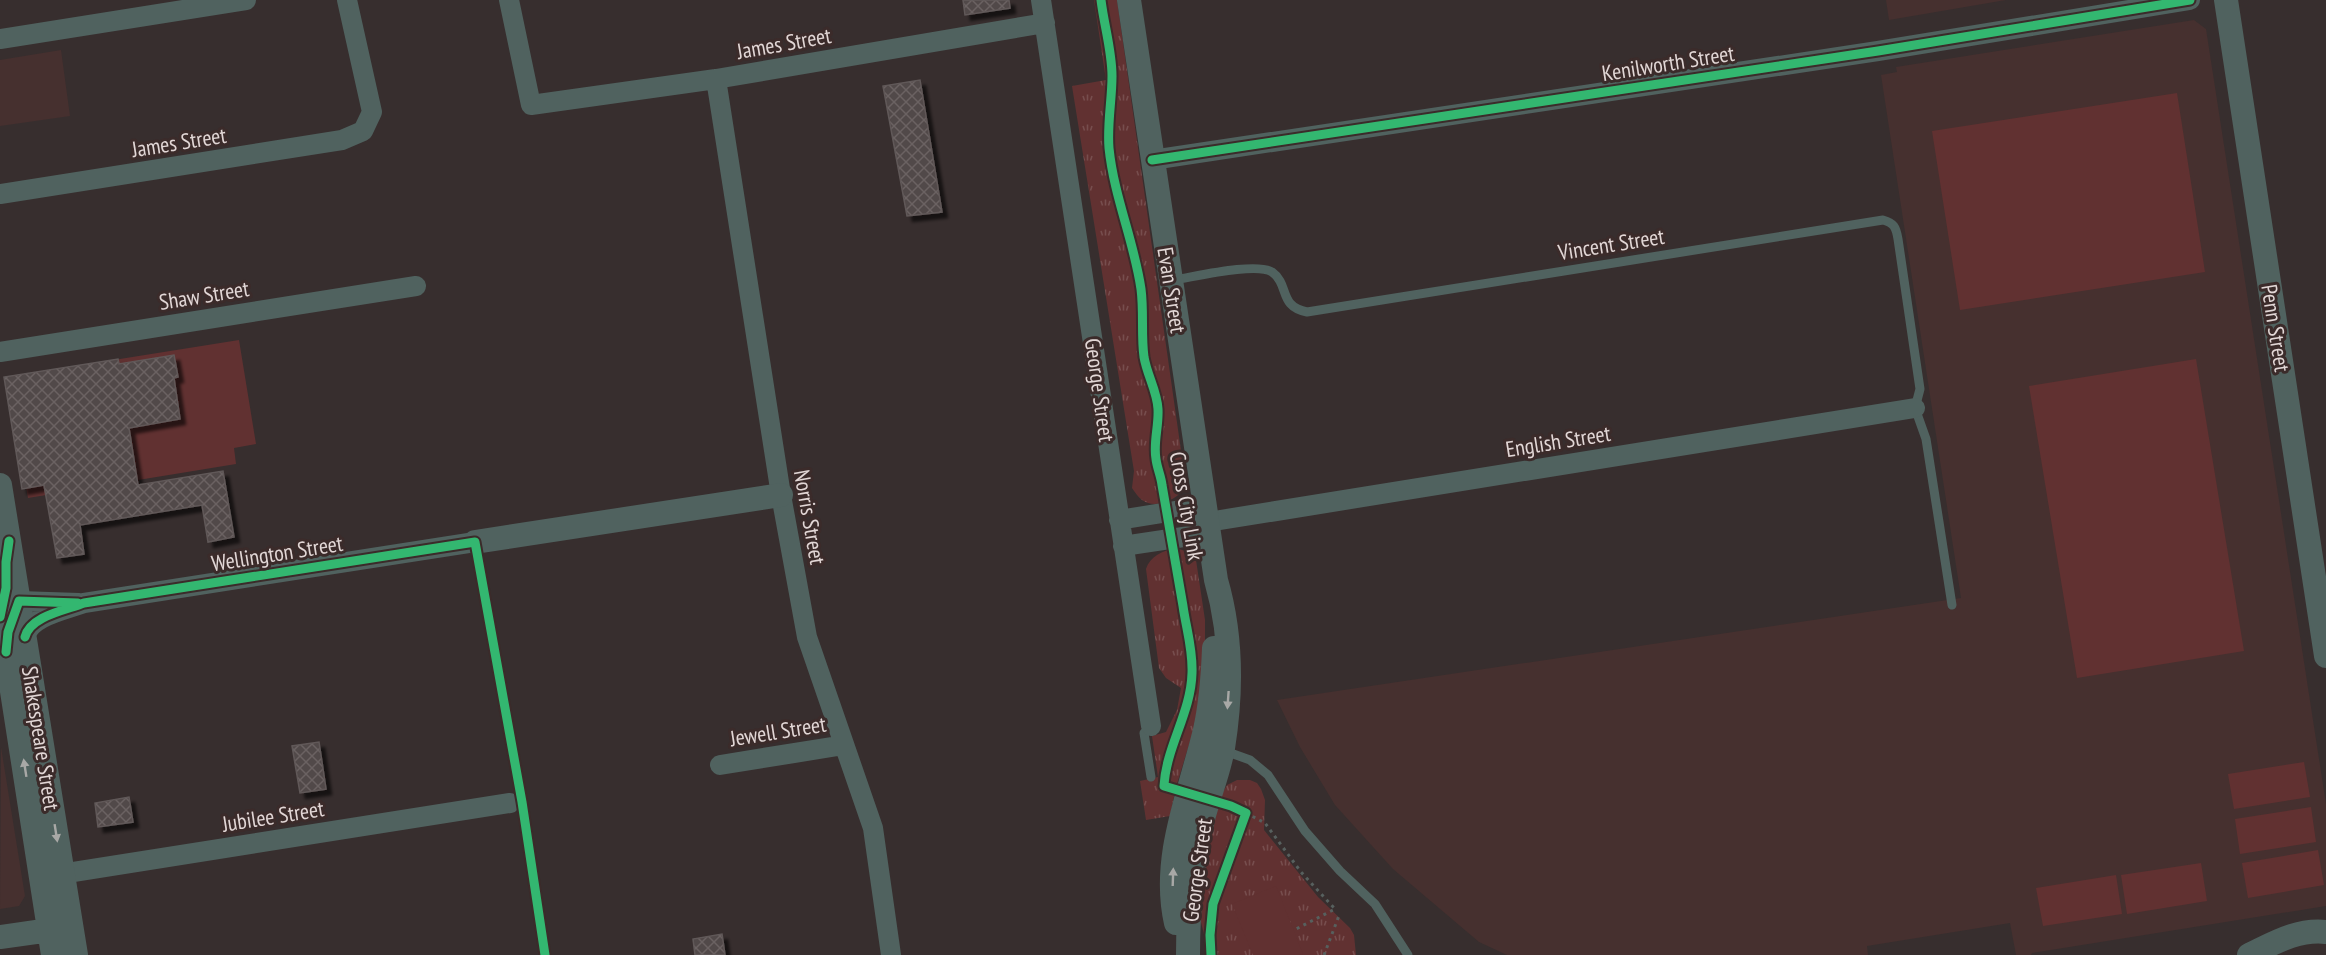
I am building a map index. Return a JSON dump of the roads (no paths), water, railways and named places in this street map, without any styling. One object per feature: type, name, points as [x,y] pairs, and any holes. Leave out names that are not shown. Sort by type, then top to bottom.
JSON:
[{"type":"street","points":[[0,39],[246,0]]},
{"type":"street","name":"James Street","points":[[0,194],[342,140],[363,131],[372,111],[347,0]]},
{"type":"street","name":"James Street","points":[[509,0],[531,105],[716,79],[1045,23]]},
{"type":"street","name":"George Street","points":[[1041,0],[1151,726]]},
{"type":"street","name":"Evan Street","points":[[1129,0],[1216,580],[1211,748]]},
{"type":"street","name":"Kenilworth Street","points":[[1152,160],[1878,51],[2190,0]]},
{"type":"street","name":"Penn Street","points":[[2226,0],[2326,656]]},
{"type":"street","name":"Norris Street","points":[[716,79],[781,495],[807,637],[873,828],[891,955]]},
{"type":"street","name":"Shaw Street","points":[[0,352],[416,286]]},
{"type":"street","name":"English Street","points":[[1208,520],[1915,408]]},
{"type":"street","points":[[0,486],[9,541],[6,562],[5,612]]},
{"type":"street","name":"Wellington Street","points":[[5,612],[84,603],[781,495]]},
{"type":"street","points":[[1119,520],[1208,520]]},
{"type":"street","points":[[1123,546],[1208,520]]},
{"type":"street","name":"Wellington Street","points":[[25,637],[29,628],[36,622],[84,603]]},
{"type":"street","name":"Shakespeare Street","points":[[5,612],[25,637],[53,875],[50,930],[52,955]]},
{"type":"street","name":"Shakespeare Street","points":[[5,612],[6,652],[53,875],[69,910],[76,955]]},
{"type":"street","name":"Jewell Street","points":[[720,765],[844,745]]},
{"type":"street","name":"George Street","points":[[1187,955],[1174,909],[1173,867],[1186,793],[1211,748]]},
{"type":"street","name":"Jubilee Street","points":[[53,875],[510,803]]},
{"type":"street","points":[[52,955],[65,946],[69,910]]},
{"type":"street","points":[[10,942],[50,930]]},
{"type":"street","points":[[2256,952],[2288,936],[2315,931],[2326,933]]},
{"type":"street","points":[[2256,952],[2290,951],[2318,946],[2326,942]]},
{"type":"lane","name":"Vincent Street","points":[[1171,281],[1260,267],[1277,277],[1288,302],[1299,310],[1307,312],[1882,220],[1891,222],[1896,228],[1898,239],[1920,389],[1915,408]]},
{"type":"lane","points":[[1915,408],[1926,439],[1952,605]]},
{"type":"lane","name":"George Street","points":[[1151,726],[1144,733],[1151,777]]},
{"type":"lane","points":[[1211,748],[1250,760],[1268,776],[1305,831],[1381,912],[1408,955]]}]
